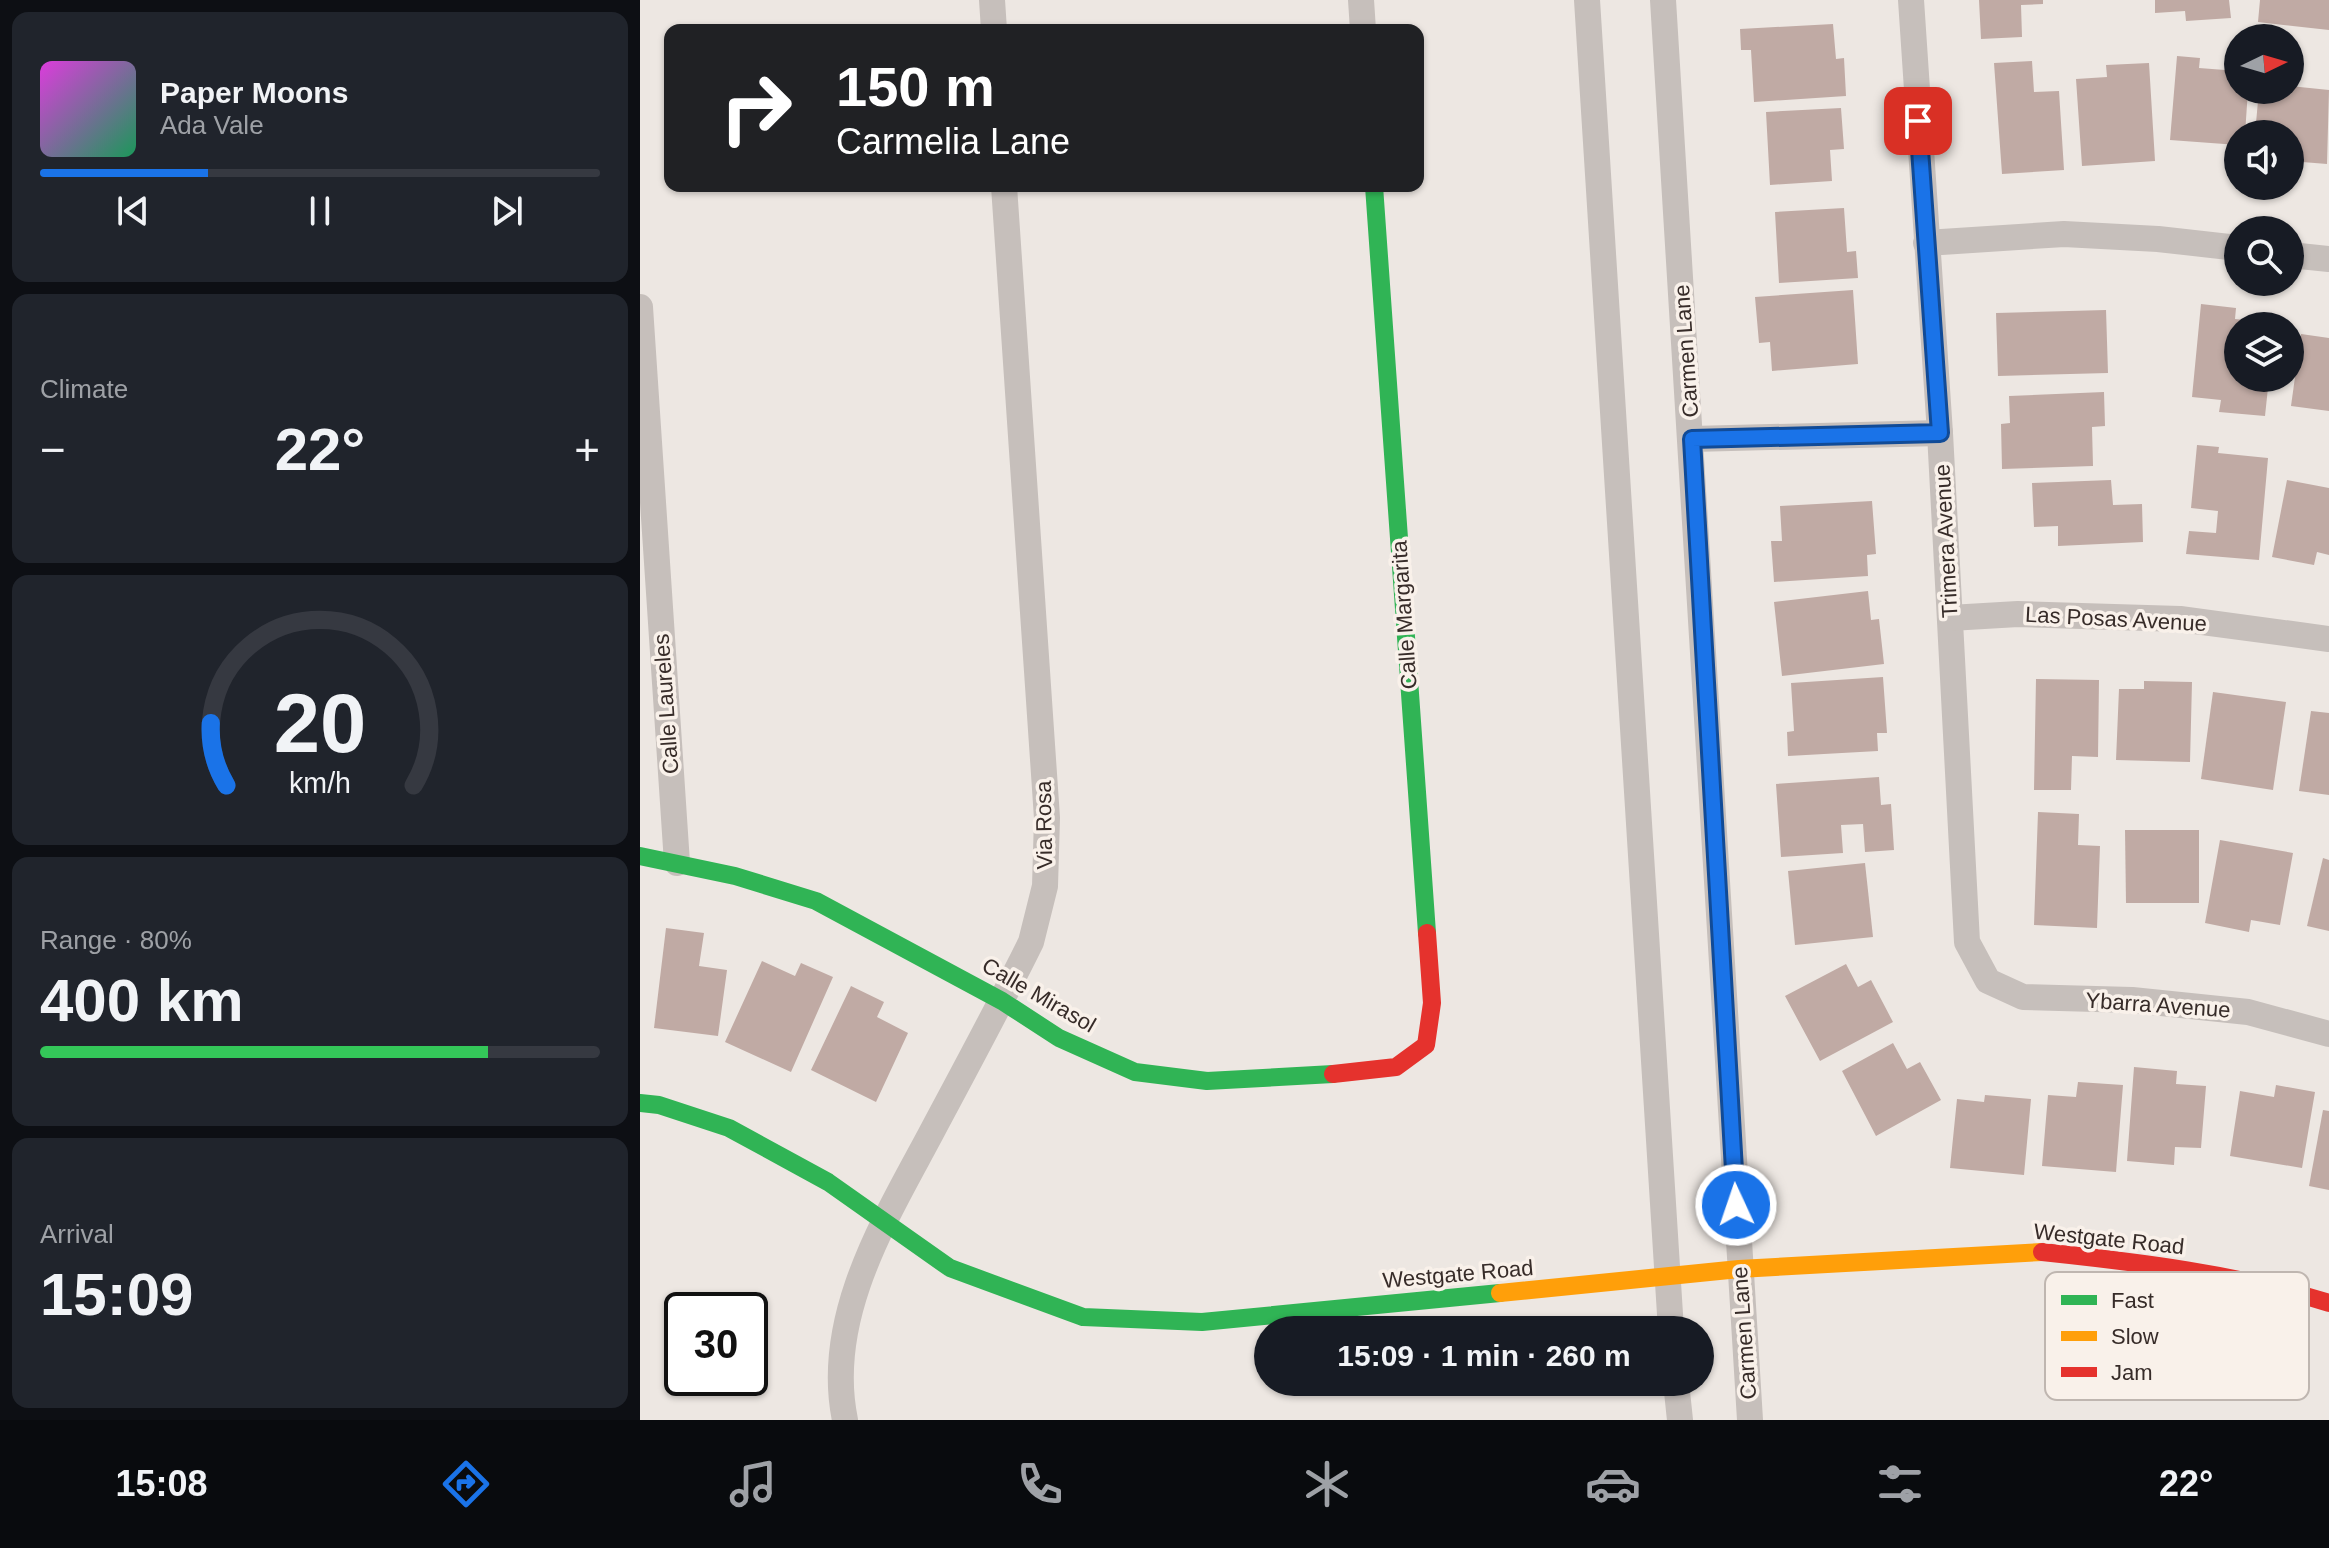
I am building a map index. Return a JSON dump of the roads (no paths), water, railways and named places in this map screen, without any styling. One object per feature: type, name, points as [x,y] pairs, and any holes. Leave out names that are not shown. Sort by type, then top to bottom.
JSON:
[{"type":"street","points":[[992,0],[994,24]]},
{"type":"street","points":[[1361,0],[1363,24]]},
{"type":"street","points":[[1587,0],[1670,1316]]},
{"type":"street","name":"Carmen Lane","points":[[1663,0],[1750,1420]]},
{"type":"street","name":"Trimera Avenue","points":[[1911,0],[1940,433],[1967,942],[1988,981]]},
{"type":"street","name":"Via Rosa","points":[[845,1420],[842,1405],[844,1339],[866,1259],[1031,942],[1045,886],[1047,818],[1004,192]]},
{"type":"street","name":"Calle Margarita","points":[[1374,192],[1432,1003],[1426,1045]]},
{"type":"street","points":[[1926,243],[2064,234],[2224,246]]},
{"type":"street","points":[[2304,256],[2329,259]]},
{"type":"street","name":"Calle Laureles","points":[[640,307],[677,863]]},
{"type":"street","points":[[1692,439],[1940,433]]},
{"type":"street","name":"Las Posas Avenue","points":[[1950,618],[2018,614],[2180,619],[2329,639]]},
{"type":"street","name":"Calle Mirasol","points":[[640,856],[816,901],[1002,1001],[1059,1038],[1135,1072],[1207,1081],[1303,1077],[1396,1067],[1426,1045]]},
{"type":"street","name":"Ybarra Avenue","points":[[1988,981],[2023,997],[2132,1000],[2248,1012],[2329,1034]]},
{"type":"street","name":"Westgate Road","points":[[640,1103],[659,1105],[729,1128],[828,1182],[950,1268],[1083,1317],[1202,1322],[1739,1269],[2043,1252],[2188,1272]]},
{"type":"street","name":"Westgate Road","points":[[2309,1297],[2329,1303]]},
{"type":"street","points":[[1677,1396],[1680,1420]]}]
